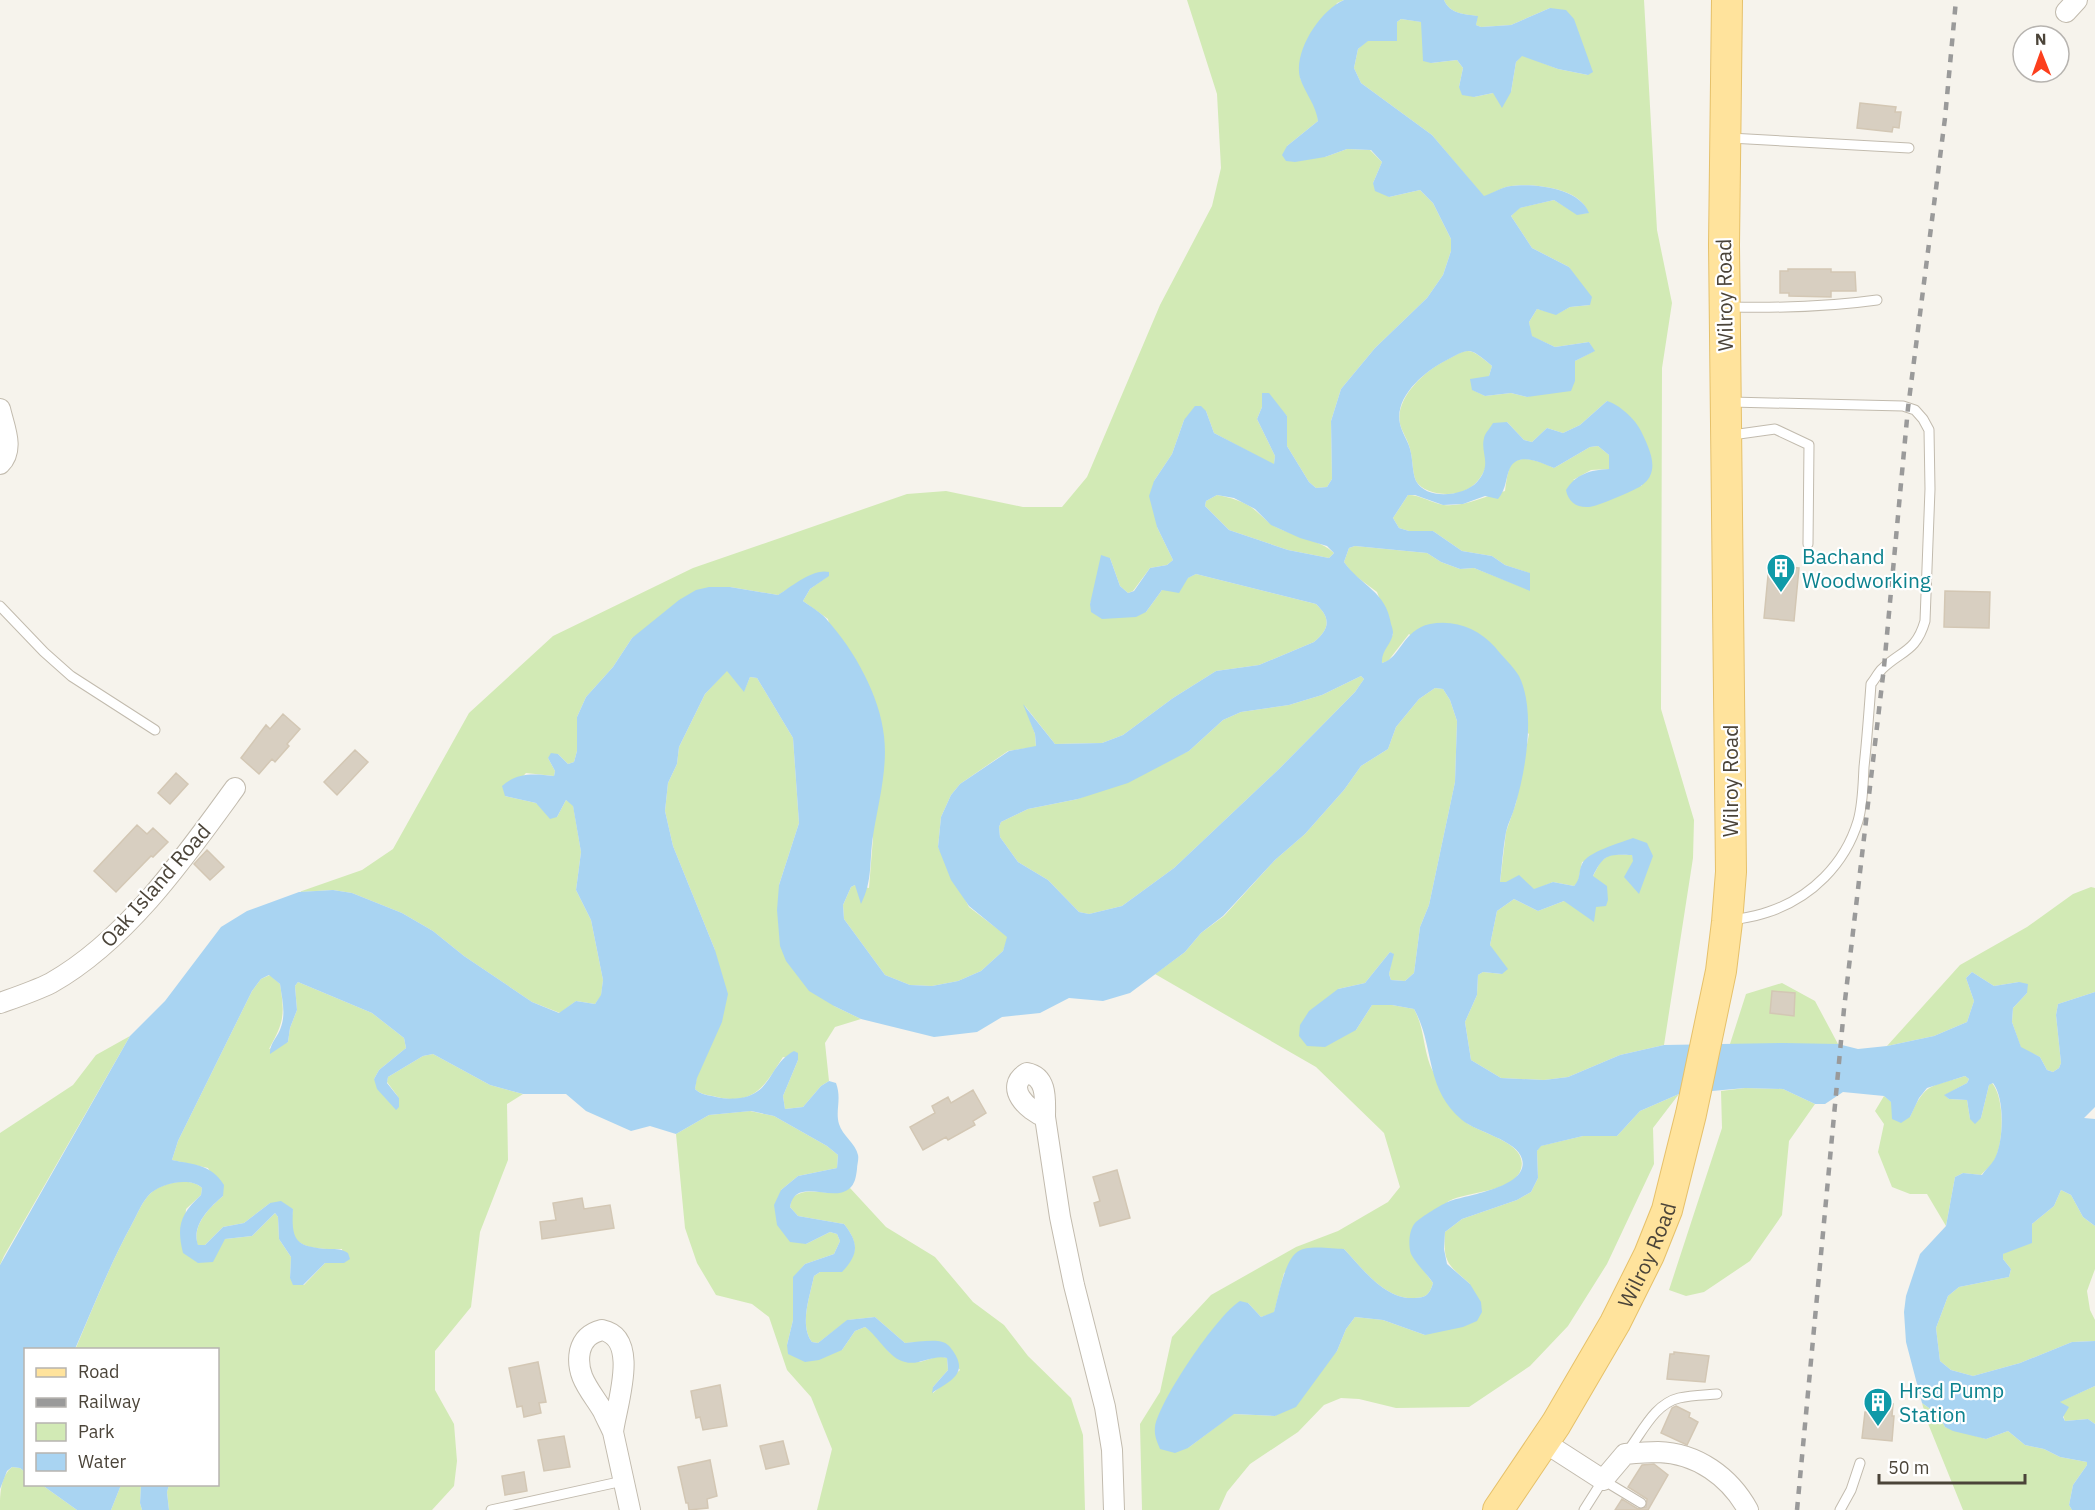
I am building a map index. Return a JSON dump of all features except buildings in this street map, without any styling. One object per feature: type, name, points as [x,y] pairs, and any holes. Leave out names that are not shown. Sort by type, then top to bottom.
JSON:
[{"type":"main road","name":"Wilroy Road","points":[[1498,1510],[1544,1442],[1615,1323],[1649,1255],[1667,1210],[1691,1114],[1721,971],[1731,861],[1724,307],[1727,0]]},
{"type":"street","points":[[0,409],[8,445],[8,453],[0,464]]},
{"type":"street","name":"Oak Island Road","points":[[0,1003],[49,984],[102,948],[191,849],[235,788]]},
{"type":"street","points":[[1045,1117],[1069,1263],[1105,1407],[1112,1450],[1114,1510]]},
{"type":"street","points":[[613,1432],[630,1510]]},
{"type":"street","points":[[1544,1442],[1603,1480],[1626,1454],[1659,1452],[1680,1455],[1722,1475],[1734,1487],[1748,1510]]},
{"type":"lane","points":[[1725,137],[1909,148]]},
{"type":"lane","points":[[1724,307],[1779,308],[1877,300]]},
{"type":"lane","points":[[1726,402],[1903,406],[1915,410],[1929,430],[1930,489],[1925,621],[1921,635],[1911,649],[1881,670],[1871,684],[1862,795],[1858,819],[1850,841],[1838,862],[1818,884],[1792,902],[1768,913],[1727,922]]},
{"type":"lane","points":[[1726,435],[1775,429],[1809,445],[1808,544]]},
{"type":"lane","points":[[0,606],[44,652],[71,676],[155,730]]},
{"type":"lane","points":[[1626,1454],[1654,1413],[1666,1403],[1678,1398],[1717,1394]]},
{"type":"lane","points":[[1839,1510],[1851,1490],[1860,1463]]},
{"type":"lane","points":[[1584,1510],[1603,1480],[1641,1503]]},
{"type":"lane","points":[[491,1510],[623,1481]]},
{"type":"green space","points":[[1187,0],[1344,0],[1337,3],[1300,78],[1317,110],[1318,121],[1287,146],[1325,157],[1347,149],[1370,150],[1382,162],[1373,183],[1389,197],[1420,190],[1433,203],[1451,239],[1451,251],[1443,275],[1427,298],[1375,348],[1341,389],[1331,421],[1332,479],[1327,487],[1316,488],[1309,482],[1287,446],[1287,416],[1262,394],[1262,407],[1257,419],[1275,456],[1274,465],[1214,433],[1206,411],[1184,420],[1172,454],[1154,481],[1157,527],[1173,560],[1167,565],[1150,568],[1133,591],[1128,593],[1120,586],[1110,558],[1090,604],[1146,612],[1162,590],[1196,574],[1316,604],[1324,614],[1327,623],[1323,633],[1314,642],[1259,665],[1216,671],[1173,698],[1123,735],[1102,743],[1055,744],[1025,706],[1035,734],[1036,747],[1008,751],[960,784],[951,795],[941,817],[938,847],[969,907],[1008,937],[1003,951],[981,971],[958,981],[932,986],[910,985],[885,975],[844,919],[843,905],[851,887],[855,885],[869,888],[873,838],[828,619],[803,601],[810,589],[828,576],[811,575],[778,595],[730,587],[632,638],[613,667],[586,697],[577,717],[577,751],[574,762],[568,764],[558,754],[548,758],[555,771],[554,776],[526,773],[505,796],[536,803],[557,817],[566,800],[573,805],[581,852],[576,890],[591,920],[603,980],[601,996],[595,1004],[576,1001],[560,1013],[532,1002],[464,956],[433,931],[402,913],[352,893],[333,890],[299,892],[362,870],[393,849],[469,713],[553,636],[693,568],[907,494],[946,491],[1023,507],[1062,507],[1087,477],[1160,305],[1212,206],[1221,168],[1217,94]]},
{"type":"green space","points":[[1444,0],[1644,0],[1657,230],[1672,303],[1662,368],[1661,709],[1694,820],[1693,858],[1664,1045],[1620,1055],[1568,1077],[1544,1080],[1501,1078],[1471,1060],[1465,1022],[1477,995],[1478,975],[1483,972],[1502,974],[1490,945],[1497,911],[1514,899],[1538,911],[1564,901],[1593,876],[1601,861],[1611,854],[1632,855],[1634,861],[1647,843],[1582,862],[1578,882],[1574,886],[1553,882],[1534,890],[1500,882],[1506,832],[1516,803],[1529,734],[1409,634],[1388,661],[1382,663],[1381,655],[1393,634],[1377,592],[1353,574],[1344,562],[1349,548],[1355,546],[1427,553],[1441,562],[1460,569],[1474,568],[1530,590],[1529,573],[1505,565],[1492,556],[1462,551],[1433,531],[1409,531],[1399,528],[1393,518],[1408,495],[1444,505],[1467,503],[1505,491],[1507,476],[1514,462],[1525,459],[1544,463],[1554,468],[1590,447],[1598,446],[1609,455],[1609,469],[1591,470],[1573,480],[1642,486],[1607,401],[1580,425],[1563,433],[1547,428],[1532,442],[1524,440],[1507,422],[1484,439],[1487,461],[1485,470],[1477,482],[1466,490],[1454,494],[1432,492],[1420,486],[1416,481],[1410,449],[1400,424],[1400,415],[1402,405],[1412,388],[1434,368],[1463,352],[1472,352],[1492,366],[1489,376],[1473,390],[1485,396],[1511,393],[1527,397],[1575,381],[1575,361],[1594,351],[1589,342],[1555,347],[1531,336],[1529,322],[1537,309],[1557,314],[1570,307],[1590,305],[1569,267],[1532,248],[1511,216],[1519,208],[1554,200],[1577,214],[1588,213],[1584,205],[1567,193],[1531,185],[1508,187],[1484,197],[1432,135],[1361,83],[1354,68],[1358,49],[1368,40],[1396,41],[1397,22],[1401,19],[1422,22],[1431,63],[1457,60],[1463,68],[1459,87],[1474,97],[1511,92],[1516,62],[1522,55],[1558,69],[1588,75],[1550,8],[1511,25],[1481,27],[1476,25],[1477,16],[1454,11]]},
{"type":"green space","points":[[1217,495],[1243,502],[1274,526],[1314,541],[1334,553],[1329,558],[1288,550],[1229,530],[1205,506],[1206,501]]},
{"type":"green space","points":[[727,670],[744,691],[750,677],[757,678],[793,738],[799,823],[779,885],[834,1006],[861,1019],[835,1027],[825,1043],[829,1081],[821,1086],[803,1107],[785,1109],[783,1096],[798,1060],[783,1057],[764,1084],[750,1096],[730,1099],[705,1094],[695,1089],[715,950],[673,846],[665,811],[668,783],[677,764],[679,747],[705,694]]},
{"type":"green space","points":[[1361,676],[1364,679],[1355,692],[1280,768],[1174,868],[1122,906],[1089,914],[1079,912],[1048,880],[1018,862],[1000,837],[1001,822],[1028,809],[1078,799],[1189,751],[1223,720],[1241,712],[1289,705],[1322,695]]},
{"type":"green space","points":[[1435,688],[1443,689],[1450,700],[1457,721],[1455,782],[1429,905],[1420,927],[1414,973],[1405,981],[1391,980],[1389,974],[1393,954],[1390,952],[1365,983],[1338,989],[1356,1030],[1372,1005],[1392,1005],[1414,1009],[1420,1023],[1430,1065],[1456,1110],[1470,1125],[1510,1145],[1521,1159],[1521,1169],[1517,1177],[1509,1183],[1449,1201],[1440,1210],[1411,1253],[1433,1283],[1429,1293],[1424,1296],[1418,1298],[1393,1294],[1366,1273],[1344,1249],[1284,1273],[1274,1313],[1261,1317],[1248,1303],[1188,1448],[1233,1414],[1275,1416],[1337,1351],[1346,1329],[1355,1317],[1383,1320],[1425,1335],[1470,1284],[1448,1262],[1445,1251],[1445,1232],[1462,1219],[1517,1200],[1531,1192],[1538,1178],[1537,1151],[1540,1146],[1583,1136],[1617,1136],[1640,1111],[1679,1094],[1653,1128],[1654,1164],[1607,1264],[1568,1326],[1530,1366],[1469,1407],[1396,1408],[1359,1399],[1341,1398],[1324,1405],[1298,1432],[1250,1464],[1227,1492],[1219,1510],[1142,1510],[1140,1424],[1160,1392],[1172,1337],[1211,1295],[1296,1247],[1338,1231],[1388,1202],[1400,1187],[1384,1133],[1316,1067],[1155,974],[1185,952],[1201,933],[1224,916],[1275,860],[1305,834],[1344,790],[1361,766],[1388,749],[1396,727],[1419,699]]},
{"type":"green space","points":[[2091,887],[2095,888],[2095,992],[2058,1004],[2056,1015],[2061,1063],[2059,1068],[2053,1072],[2047,1070],[2040,1057],[2021,1048],[2012,1022],[2013,1008],[2027,993],[2019,982],[1994,986],[1972,972],[1966,978],[1974,1001],[1967,1022],[1934,1036],[1887,1046],[1960,965],[2027,927],[2073,894]]},
{"type":"green space","points":[[270,975],[280,984],[282,1018],[269,1049],[288,1042],[290,1028],[297,1010],[295,986],[298,982],[372,1013],[404,1038],[406,1048],[379,1070],[374,1079],[399,1098],[387,1082],[388,1077],[423,1056],[433,1054],[490,1085],[523,1094],[507,1104],[508,1160],[480,1232],[471,1307],[435,1351],[435,1390],[454,1424],[457,1461],[454,1486],[432,1510],[169,1510],[169,1486],[219,1486],[219,1348],[76,1348],[109,1270],[141,1206],[153,1191],[166,1185],[190,1182],[202,1188],[201,1195],[186,1209],[183,1253],[225,1239],[252,1236],[275,1213],[278,1217],[279,1239],[291,1257],[290,1278],[304,1285],[325,1263],[344,1263],[342,1249],[312,1247],[298,1241],[292,1229],[293,1209],[270,1203],[244,1223],[223,1227],[205,1245],[198,1246],[196,1239],[199,1225],[207,1212],[223,1196],[208,1168],[172,1160],[178,1141],[252,991],[261,979]]},
{"type":"green space","points":[[1782,983],[1815,1001],[1838,1044],[1730,1044],[1746,994]]},
{"type":"green space","points":[[130,1036],[0,1265],[0,1133],[73,1085],[96,1055]]},
{"type":"green space","points":[[1965,1076],[1969,1079],[1967,1083],[1945,1095],[1949,1099],[1967,1100],[1970,1119],[1981,1118],[1989,1085],[1992,1083],[2001,1110],[2000,1144],[1994,1161],[1981,1175],[1963,1173],[1955,1177],[1946,1226],[1927,1194],[1910,1194],[1892,1187],[1878,1152],[1884,1124],[1875,1111],[1884,1096],[1910,1117],[1920,1097],[1930,1087]]},
{"type":"green space","points":[[1745,1088],[1783,1089],[1815,1104],[1789,1141],[1782,1215],[1750,1261],[1704,1292],[1686,1296],[1669,1290],[1722,1128],[1721,1091]]},
{"type":"green space","points":[[750,1111],[774,1116],[827,1146],[838,1155],[837,1168],[798,1176],[781,1190],[806,1244],[830,1232],[837,1234],[840,1241],[834,1254],[805,1264],[794,1277],[793,1320],[787,1345],[842,1350],[855,1331],[865,1327],[875,1334],[890,1353],[920,1362],[939,1356],[947,1358],[948,1370],[933,1387],[933,1393],[960,1370],[937,1341],[905,1343],[875,1317],[848,1320],[818,1343],[812,1342],[808,1335],[806,1319],[814,1276],[820,1272],[842,1271],[854,1254],[855,1248],[852,1237],[844,1224],[798,1216],[790,1207],[792,1198],[806,1192],[834,1193],[850,1188],[886,1227],[935,1257],[973,1302],[1004,1325],[1028,1356],[1071,1398],[1083,1435],[1085,1510],[817,1510],[832,1449],[811,1397],[787,1370],[769,1317],[752,1304],[716,1295],[697,1263],[685,1228],[676,1134],[709,1115]]},
{"type":"green space","points":[[2061,1190],[2071,1195],[2083,1217],[2095,1226],[2095,1269],[2087,1291],[2090,1310],[2095,1320],[2095,1341],[2072,1342],[2020,1363],[1973,1376],[1951,1370],[1940,1361],[1936,1328],[1948,1296],[1959,1287],[2009,1277],[2011,1269],[2003,1259],[2003,1254],[2032,1224],[2054,1206]]},
{"type":"green space","points":[[2095,1386],[2095,1424],[2088,1419],[2065,1421],[2059,1402]]},
{"type":"green space","points":[[1922,1403],[1939,1415],[1945,1427],[1986,1439],[2008,1431],[2025,1445],[2044,1449],[2060,1457],[2087,1462],[2073,1485],[2069,1505],[2072,1510],[1963,1510]]},
{"type":"green space","points":[[12,1467],[20,1468],[24,1471],[24,1486],[43,1486],[77,1510],[0,1510],[3,1481]]},
{"type":"green space","points":[[121,1486],[141,1486],[142,1510],[111,1510]]},
{"type":"water","points":[[1344,0],[1444,0],[1454,11],[1478,16],[1476,25],[1481,27],[1511,25],[1550,8],[1566,10],[1574,19],[1593,72],[1588,75],[1558,69],[1522,56],[1516,62],[1511,92],[1502,108],[1493,93],[1474,97],[1462,95],[1459,87],[1463,68],[1457,60],[1431,63],[1423,61],[1421,22],[1401,19],[1397,22],[1397,41],[1368,41],[1358,49],[1354,68],[1361,83],[1432,135],[1484,196],[1511,186],[1532,185],[1566,193],[1576,198],[1589,213],[1577,215],[1554,200],[1520,208],[1511,216],[1532,248],[1569,267],[1592,297],[1590,305],[1570,307],[1556,315],[1537,309],[1529,322],[1532,336],[1555,347],[1589,342],[1595,351],[1575,361],[1575,381],[1571,391],[1527,397],[1511,393],[1485,396],[1472,390],[1470,379],[1489,376],[1492,366],[1474,352],[1465,351],[1454,356],[1428,372],[1412,386],[1402,404],[1399,414],[1400,424],[1410,449],[1416,481],[1428,492],[1437,494],[1464,491],[1482,476],[1485,464],[1484,438],[1493,423],[1507,422],[1524,440],[1532,442],[1547,428],[1563,433],[1580,425],[1607,401],[1622,409],[1635,422],[1652,459],[1652,471],[1648,480],[1642,485],[1589,507],[1574,503],[1566,490],[1574,480],[1584,474],[1609,469],[1609,455],[1598,446],[1590,447],[1554,468],[1530,460],[1519,460],[1510,468],[1498,499],[1485,496],[1463,504],[1443,505],[1415,495],[1408,495],[1393,518],[1399,528],[1409,531],[1433,531],[1462,551],[1492,556],[1505,565],[1530,573],[1530,591],[1474,568],[1460,569],[1441,562],[1427,553],[1355,546],[1349,548],[1344,562],[1378,596],[1388,613],[1393,633],[1383,654],[1382,663],[1394,656],[1413,632],[1421,627],[1448,623],[1466,627],[1482,635],[1519,676],[1527,706],[1528,740],[1519,791],[1506,832],[1500,882],[1506,882],[1519,875],[1534,889],[1553,882],[1574,886],[1585,860],[1604,848],[1633,838],[1647,843],[1653,856],[1639,894],[1624,877],[1633,861],[1632,855],[1612,855],[1600,863],[1593,876],[1607,886],[1608,900],[1606,906],[1596,907],[1594,922],[1564,901],[1538,911],[1514,899],[1497,911],[1490,945],[1508,969],[1502,974],[1483,972],[1478,975],[1477,995],[1465,1022],[1471,1060],[1501,1078],[1544,1080],[1568,1077],[1620,1055],[1664,1045],[1838,1044],[1858,1049],[1887,1046],[1934,1036],[1967,1022],[1974,1001],[1966,978],[1972,972],[1994,986],[2019,982],[2028,984],[2027,993],[2013,1008],[2012,1022],[2021,1047],[2040,1057],[2047,1070],[2053,1072],[2059,1068],[2061,1063],[2056,1015],[2058,1004],[2095,992],[2095,1107],[2084,1118],[2095,1119],[2095,1226],[2083,1217],[2071,1195],[2061,1190],[2054,1206],[2032,1224],[2032,1243],[2003,1254],[2003,1259],[2011,1269],[2009,1277],[1959,1287],[1948,1296],[1936,1328],[1940,1361],[1951,1370],[1973,1376],[2020,1363],[2072,1342],[2095,1341],[2095,1386],[2060,1402],[2069,1407],[2063,1417],[2065,1421],[2088,1419],[2095,1424],[2095,1510],[2072,1510],[2069,1505],[2073,1485],[2087,1462],[2060,1457],[2044,1449],[2025,1445],[2008,1431],[1986,1439],[1953,1431],[1945,1427],[1939,1415],[1922,1403],[1906,1342],[1904,1312],[1906,1296],[1920,1254],[1946,1226],[1955,1177],[1963,1173],[1982,1175],[1994,1160],[2000,1143],[2002,1121],[2000,1099],[1993,1083],[1989,1085],[1981,1118],[1975,1124],[1970,1119],[1967,1100],[1949,1099],[1944,1095],[1967,1083],[1969,1079],[1965,1076],[1927,1088],[1919,1098],[1910,1117],[1901,1123],[1892,1119],[1891,1102],[1884,1096],[1843,1092],[1825,1104],[1815,1104],[1783,1089],[1745,1088],[1679,1094],[1640,1111],[1617,1136],[1583,1136],[1541,1146],[1537,1151],[1538,1178],[1531,1192],[1517,1200],[1462,1219],[1445,1232],[1444,1249],[1447,1264],[1470,1284],[1481,1302],[1482,1312],[1477,1321],[1463,1327],[1425,1335],[1383,1320],[1355,1317],[1346,1329],[1337,1351],[1296,1407],[1275,1416],[1234,1414],[1188,1448],[1175,1453],[1160,1449],[1155,1430],[1159,1415],[1190,1360],[1218,1323],[1240,1301],[1248,1303],[1261,1317],[1274,1312],[1285,1272],[1296,1253],[1312,1248],[1344,1249],[1366,1273],[1393,1294],[1418,1298],[1424,1296],[1429,1293],[1433,1283],[1411,1254],[1411,1230],[1415,1223],[1450,1201],[1507,1183],[1517,1177],[1522,1169],[1519,1152],[1505,1141],[1468,1124],[1450,1108],[1436,1081],[1421,1023],[1414,1009],[1392,1005],[1372,1005],[1356,1030],[1325,1047],[1307,1046],[1299,1036],[1300,1025],[1309,1011],[1338,989],[1365,983],[1390,952],[1394,954],[1389,974],[1391,980],[1405,981],[1414,973],[1420,927],[1429,905],[1455,782],[1457,721],[1450,700],[1443,689],[1435,688],[1419,699],[1396,727],[1388,749],[1361,766],[1344,790],[1305,834],[1275,860],[1223,916],[1201,933],[1185,952],[1130,993],[1103,1001],[1069,998],[1040,1013],[1002,1017],[977,1032],[934,1037],[861,1019],[834,1006],[809,991],[786,961],[780,946],[777,910],[779,885],[799,823],[793,738],[757,678],[750,677],[744,692],[727,671],[705,694],[679,747],[677,764],[668,783],[665,811],[673,846],[715,950],[728,994],[722,1022],[697,1078],[695,1089],[705,1094],[725,1098],[751,1095],[765,1085],[779,1064],[794,1051],[798,1053],[798,1060],[783,1096],[785,1109],[803,1107],[821,1086],[829,1081],[836,1083],[839,1124],[858,1155],[855,1180],[849,1189],[842,1193],[807,1191],[799,1193],[790,1207],[798,1216],[844,1224],[852,1237],[855,1248],[852,1260],[842,1272],[820,1272],[814,1276],[806,1319],[808,1335],[812,1342],[818,1343],[847,1320],[875,1317],[905,1343],[941,1341],[947,1344],[952,1349],[959,1366],[951,1381],[932,1393],[933,1387],[948,1370],[947,1358],[910,1363],[899,1360],[865,1327],[855,1331],[842,1350],[819,1360],[805,1362],[788,1354],[787,1345],[793,1320],[793,1277],[805,1264],[834,1254],[840,1241],[837,1234],[830,1232],[806,1244],[790,1242],[777,1225],[774,1205],[781,1190],[798,1176],[837,1168],[838,1155],[827,1146],[774,1116],[751,1111],[709,1115],[676,1134],[650,1126],[631,1131],[586,1111],[566,1094],[523,1094],[490,1085],[433,1054],[423,1056],[388,1077],[387,1083],[399,1098],[399,1107],[396,1110],[377,1089],[374,1079],[379,1070],[406,1048],[404,1038],[372,1013],[298,982],[295,986],[297,1010],[290,1028],[288,1042],[270,1054],[281,1027],[283,1011],[280,984],[269,975],[261,979],[252,991],[178,1141],[172,1160],[208,1169],[224,1185],[223,1196],[212,1206],[199,1224],[196,1238],[198,1245],[205,1245],[223,1227],[244,1223],[270,1203],[281,1201],[293,1209],[293,1228],[298,1240],[309,1246],[344,1251],[348,1253],[350,1259],[344,1263],[325,1263],[303,1285],[293,1285],[290,1278],[291,1257],[279,1239],[278,1217],[275,1213],[252,1236],[225,1239],[213,1262],[198,1263],[183,1253],[180,1227],[185,1214],[201,1195],[202,1188],[197,1184],[182,1182],[159,1188],[143,1202],[109,1270],[75,1348],[24,1348],[24,1471],[12,1467],[7,1471],[0,1489],[0,1265],[130,1036],[165,1001],[221,927],[247,911],[299,892],[333,890],[352,893],[402,913],[433,931],[464,956],[532,1002],[559,1013],[576,1001],[595,1004],[601,995],[603,980],[591,920],[576,890],[581,852],[573,806],[566,800],[557,817],[550,819],[536,803],[505,796],[502,786],[520,776],[554,776],[555,771],[548,758],[551,753],[558,754],[568,764],[574,762],[577,751],[577,717],[586,697],[613,667],[632,638],[679,600],[696,590],[709,587],[730,587],[778,595],[809,575],[829,572],[829,576],[810,589],[803,601],[826,618],[864,674],[882,721],[885,748],[884,774],[867,887],[861,904],[855,885],[851,887],[843,905],[844,919],[885,975],[910,985],[932,986],[958,981],[981,971],[1003,951],[1007,937],[969,906],[951,880],[938,847],[941,817],[951,795],[960,784],[1009,751],[1036,746],[1035,734],[1023,704],[1055,744],[1102,743],[1123,735],[1173,698],[1216,671],[1259,665],[1314,642],[1323,633],[1327,623],[1324,614],[1316,604],[1196,574],[1188,578],[1179,593],[1162,590],[1146,612],[1136,617],[1102,619],[1091,612],[1090,604],[1101,555],[1110,558],[1120,586],[1128,593],[1134,591],[1150,568],[1167,565],[1173,560],[1157,527],[1149,496],[1154,481],[1172,454],[1184,420],[1195,406],[1201,406],[1206,411],[1214,433],[1274,464],[1275,456],[1257,419],[1262,407],[1262,393],[1269,393],[1287,416],[1287,446],[1309,482],[1316,488],[1327,487],[1332,479],[1331,421],[1341,389],[1375,348],[1427,298],[1443,275],[1451,251],[1451,239],[1433,203],[1420,190],[1389,197],[1375,191],[1373,183],[1382,162],[1371,150],[1347,149],[1325,157],[1295,162],[1286,161],[1282,155],[1287,146],[1318,121],[1300,78],[1299,68],[1310,33],[1326,13]],"holes":[[[1217,495],[1234,498],[1255,509],[1271,525],[1300,538],[1327,546],[1334,553],[1329,558],[1288,550],[1229,530],[1205,506],[1206,501]],[[1361,676],[1364,679],[1355,692],[1280,768],[1174,868],[1122,906],[1089,914],[1079,912],[1048,880],[1018,862],[1000,837],[1001,822],[1028,809],[1078,799],[1128,783],[1189,751],[1223,720],[1241,712],[1289,705],[1322,695]]]},
{"type":"water","points":[[43,1486],[121,1486],[111,1510],[77,1510]]},
{"type":"water","points":[[141,1486],[169,1486],[169,1510],[142,1510]]},
{"type":"railway","points":[[1797,1510],[1844,1009],[1884,667],[1908,408],[1945,118],[1956,0]]},
{"type":"place","name":"Bachand Woodworking","points":[[1781,594]]},
{"type":"place","name":"Hrsd Pump Station","points":[[1878,1428]]}]
